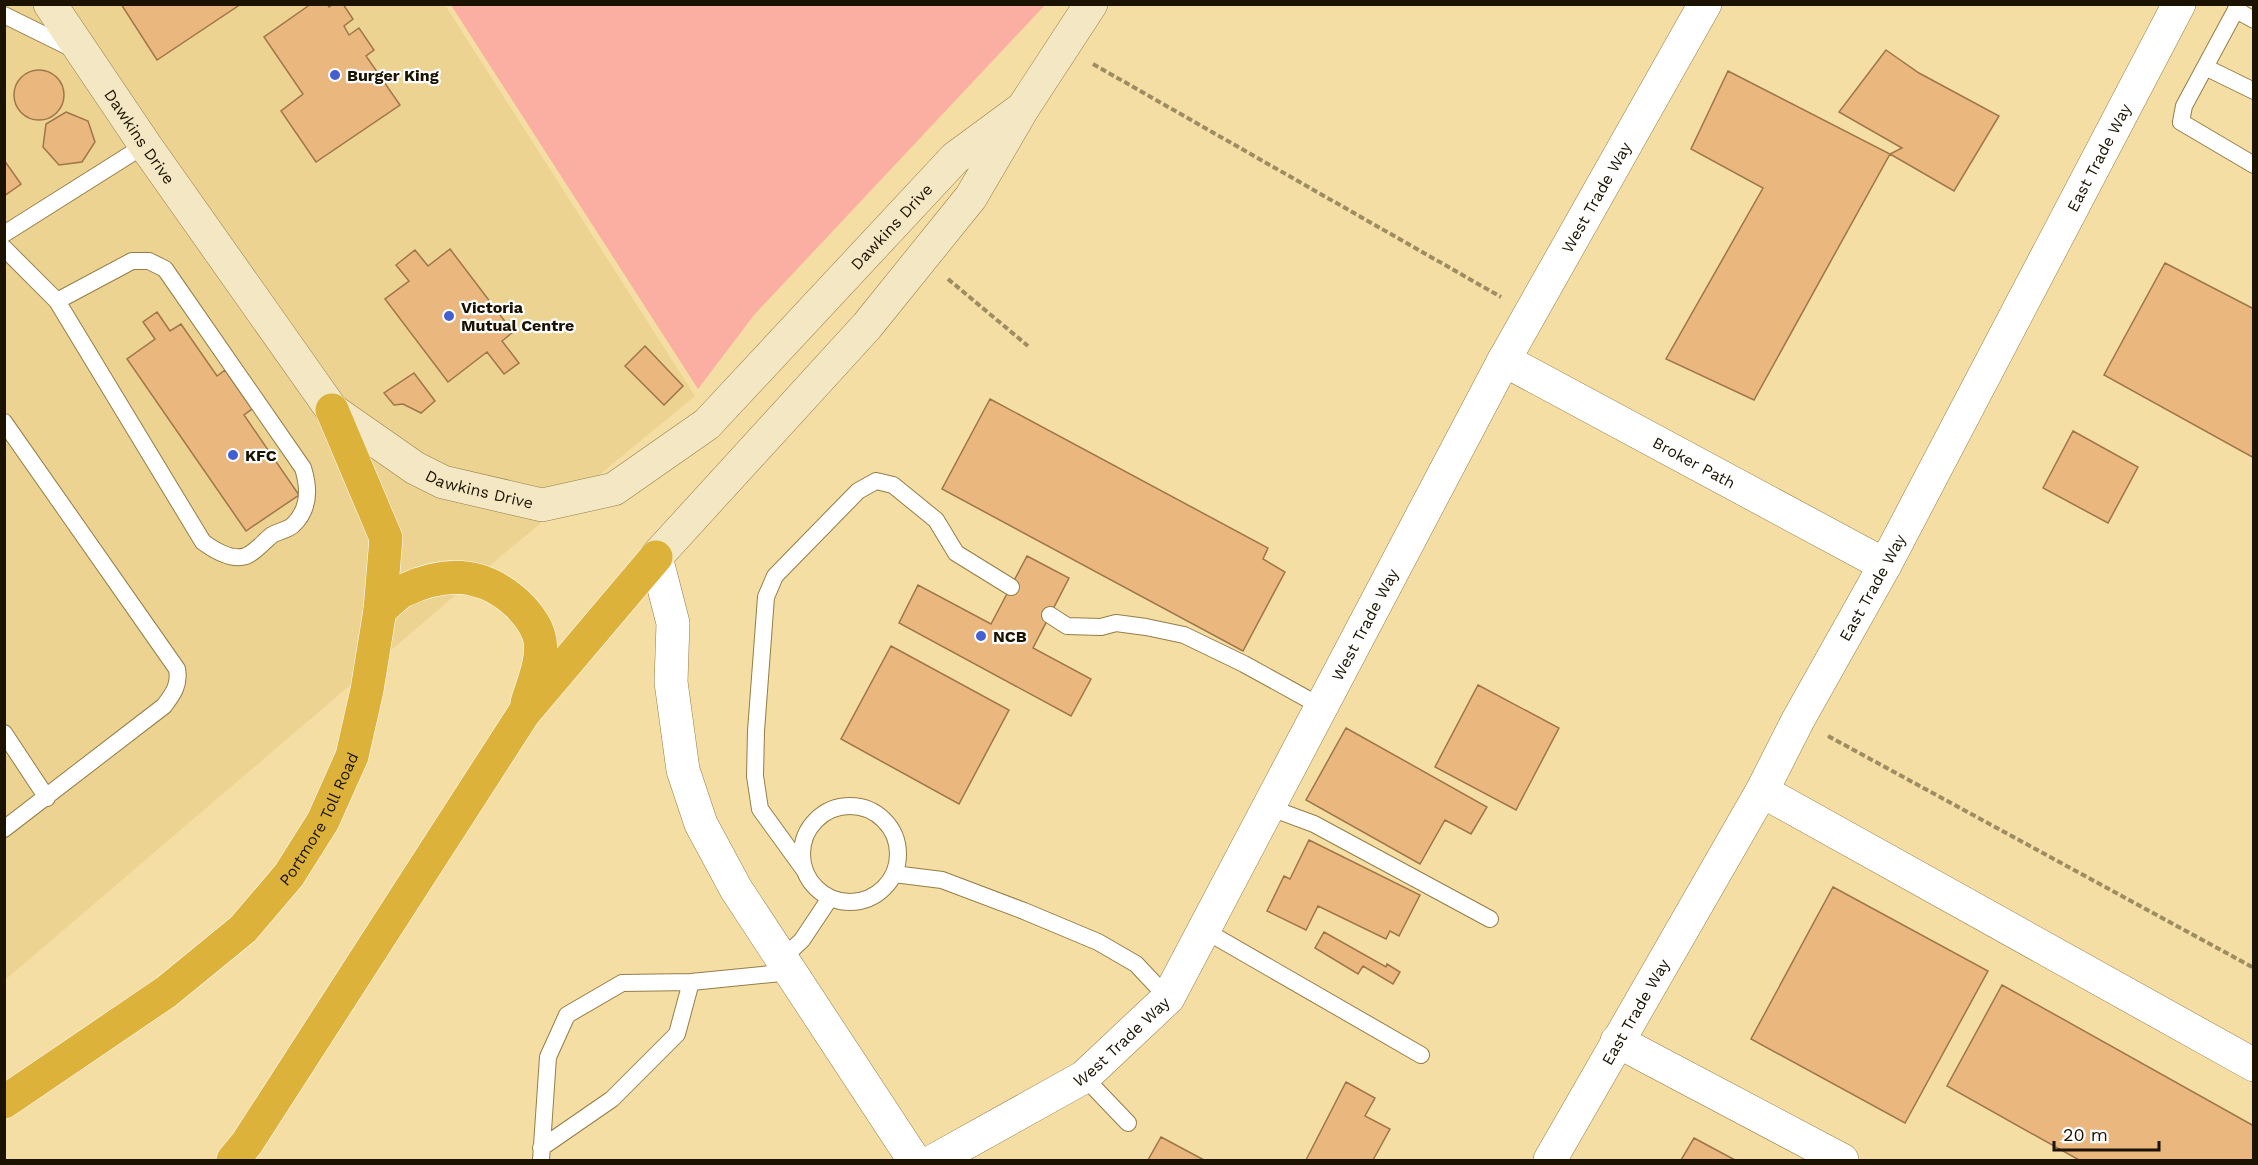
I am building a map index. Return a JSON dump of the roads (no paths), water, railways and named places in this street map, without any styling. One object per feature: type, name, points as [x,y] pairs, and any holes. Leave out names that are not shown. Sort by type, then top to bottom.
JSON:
[{"type":"highway","name":"Portmore Toll Road","points":[[4,1102],[166,992],[243,929],[289,875],[323,821],[352,756],[367,690],[380,610],[386,538],[332,410]]},
{"type":"highway","points":[[233,1161],[247,1143],[524,713],[656,557]]},
{"type":"highway","points":[[380,610],[403,591],[438,578],[464,576],[496,586],[524,609],[540,638],[540,660],[524,713]]},
{"type":"main road","name":"Dawkins Drive","points":[[50,4],[145,145],[332,410],[415,468],[443,482],[542,505],[614,489],[707,424],[955,158],[1023,108]]},
{"type":"main road","name":"Dawkins Drive","points":[[656,557],[867,326],[971,197],[1023,108],[1091,4]]},
{"type":"street","name":"West Trade Way","points":[[935,1161],[1084,1077],[1168,998],[1504,360],[1705,4]]},
{"type":"street","name":"East Trade Way","points":[[1550,1161],[1762,791],[1798,720],[1885,565],[2179,4]]},
{"type":"street","name":"Broker Path","points":[[1504,360],[1885,565]]},
{"type":"street","points":[[656,557],[673,623],[671,682],[683,770],[701,824],[736,889],[914,1161]]},
{"type":"street","points":[[1762,791],[2253,1065]]},
{"type":"street","points":[[1617,1041],[1842,1161]]},
{"type":"lane","points":[[2253,20],[2237,7],[2184,106],[2181,122],[2253,165]]},
{"type":"lane","points":[[4,15],[84,55]]},
{"type":"lane","points":[[2205,66],[2253,91]]},
{"type":"lane","points":[[4,234],[145,145]]},
{"type":"lane","points":[[4,248],[57,300],[203,542],[215,551],[230,556],[246,556],[273,535],[292,526],[302,513],[307,499],[308,483],[303,468],[165,269],[149,261],[132,261],[57,300]]},
{"type":"lane","points":[[4,422],[177,669],[179,678],[175,691],[164,706],[4,829]]},
{"type":"lane","points":[[805,871],[802,852],[807,833],[818,818],[834,808],[852,805],[871,809],[886,821],[896,837],[899,856],[894,874],[884,890],[867,900],[848,903],[830,898],[815,887],[760,809],[755,776],[756,731],[766,597],[775,576],[858,491],[876,481],[893,485],[936,520],[956,553],[1011,587]]},
{"type":"lane","points":[[1050,615],[1067,626],[1101,627],[1116,623],[1184,635],[1244,664],[1322,707]]},
{"type":"lane","points":[[4,733],[47,798]]},
{"type":"lane","points":[[1268,807],[1314,824],[1490,920]]},
{"type":"lane","points":[[894,874],[942,880],[1098,942],[1136,964],[1168,998]]},
{"type":"lane","points":[[541,1154],[548,1057],[567,1015],[622,983],[691,982],[787,965],[830,898]]},
{"type":"lane","points":[[1204,930],[1420,1055]]},
{"type":"lane","points":[[541,1154],[612,1099],[676,1034],[691,982]]},
{"type":"lane","points":[[1084,1077],[1128,1123]]},
{"type":"place","name":"Burger King","points":[[335,75]]},
{"type":"place","name":"Victoria Mutual Centre","points":[[449,316]]},
{"type":"place","name":"KFC","points":[[233,455]]},
{"type":"place","name":"NCB","points":[[981,636]]}]
